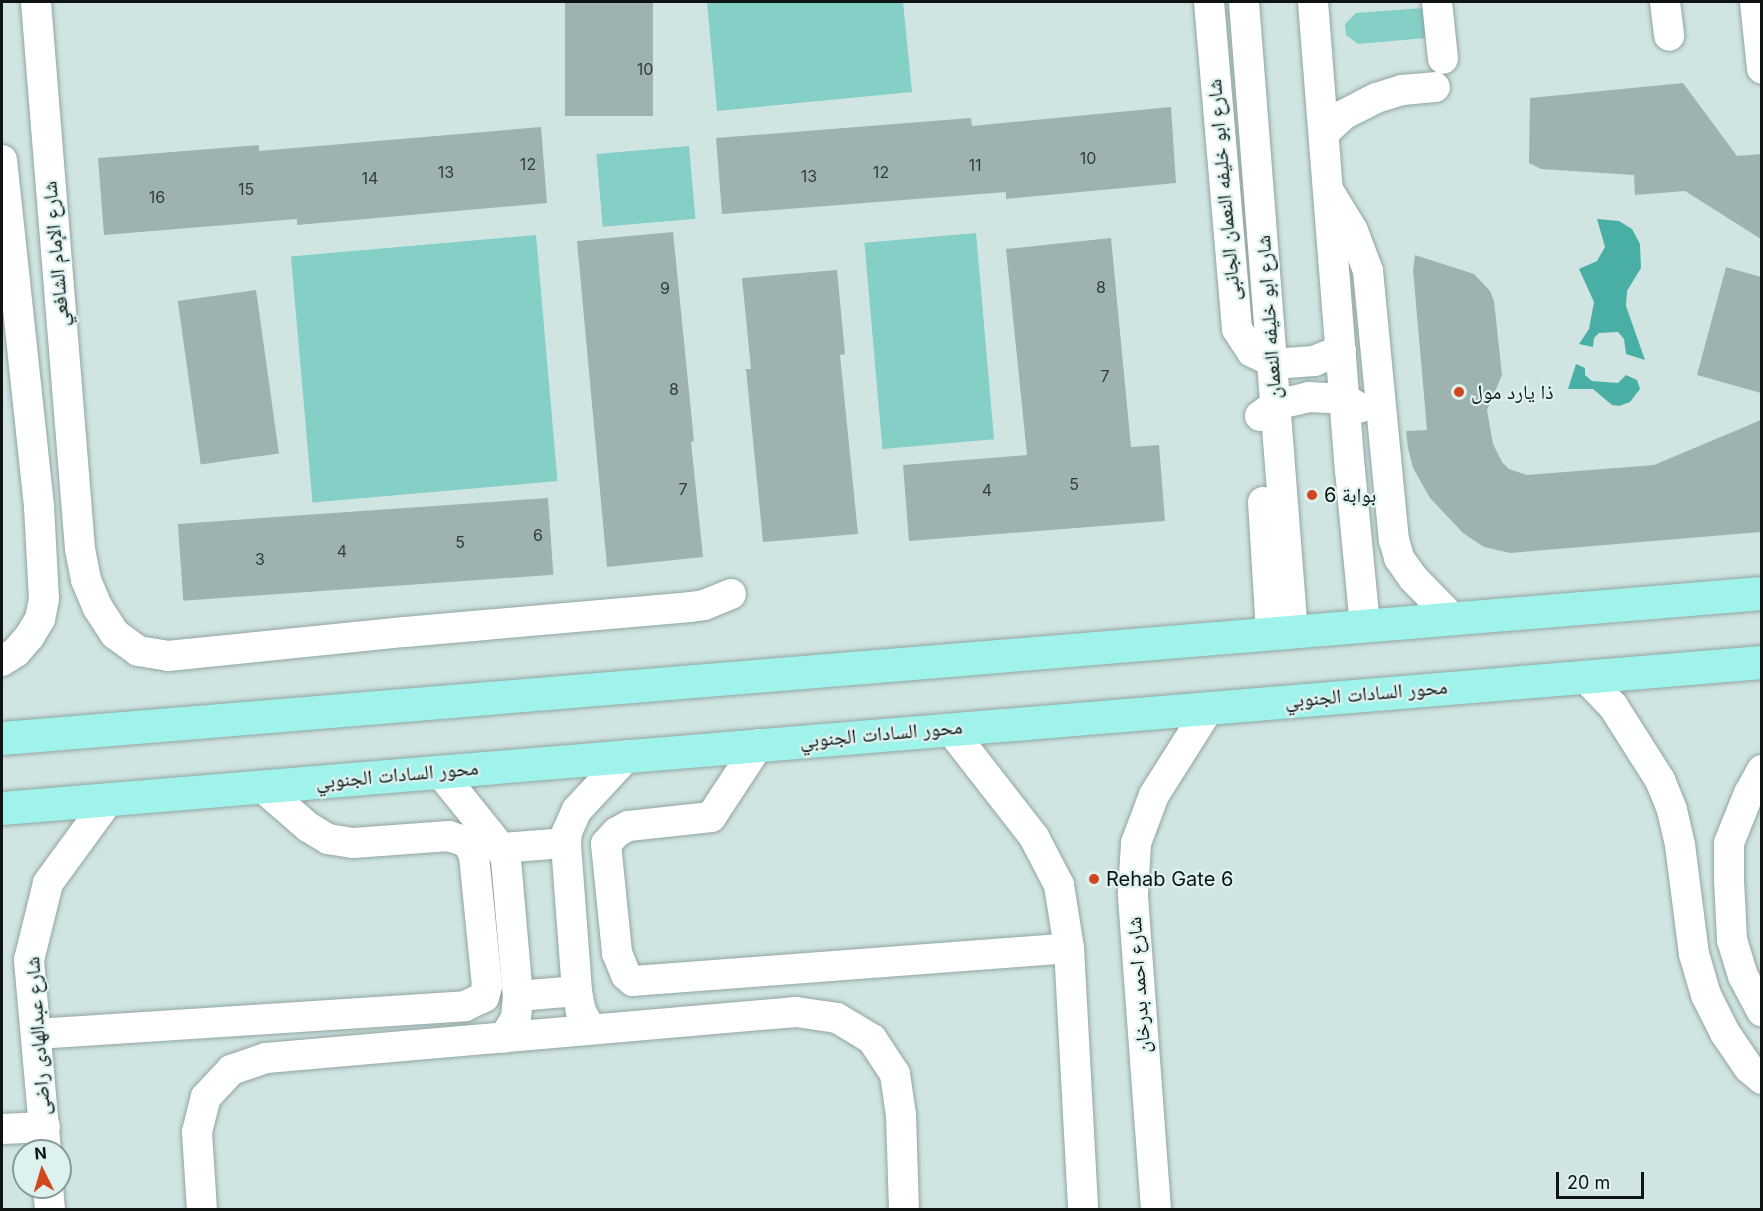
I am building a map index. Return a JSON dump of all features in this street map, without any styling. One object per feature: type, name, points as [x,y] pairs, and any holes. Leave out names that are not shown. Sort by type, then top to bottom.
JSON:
[{"type":"main road","points":[[2,738],[1761,593]]},
{"type":"main road","name":"محور السادات الجنوبي","points":[[2,808],[1761,662]]},
{"type":"street","name":"شارع الإمام الشافعي","points":[[36,2],[75,506],[86,580],[98,609],[116,634],[138,651],[168,656],[690,607],[704,605],[731,594]]},
{"type":"street","name":"شارع ابو خليفه النعمان الجانبى","points":[[1209,2],[1237,329],[1252,352],[1271,361]]},
{"type":"street","name":"شارع ابو خليفه النعمان","points":[[1244,2],[1275,405],[1282,633]]},
{"type":"street","points":[[1313,2],[1345,399]]},
{"type":"street","points":[[1325,132],[1343,115],[1371,100],[1402,90],[1439,73],[1437,2]]},
{"type":"street","points":[[1665,2],[1669,36]]},
{"type":"street","points":[[1756,15],[1761,69]]},
{"type":"street","points":[[2,160],[15,405],[39,507],[44,599],[39,619],[30,637],[16,652],[2,661]]},
{"type":"street","points":[[1327,188],[1353,231],[1368,271],[1394,540],[1399,558],[1413,578],[1452,618]]},
{"type":"street","points":[[1271,361],[1307,362],[1341,350]]},
{"type":"street","points":[[1275,405],[1310,397],[1345,399],[1359,405],[1362,417],[1373,625]]},
{"type":"street","points":[[39,507],[75,506]]},
{"type":"street","points":[[1584,676],[1613,706],[1660,780],[1672,810],[1680,845],[1694,954],[1706,995],[1725,1033],[1749,1068],[1761,1079]]},
{"type":"street","name":"شارع احمد بدرخان","points":[[1156,1209],[1132,894],[1136,843],[1154,795],[1209,708]]},
{"type":"street","points":[[950,729],[1034,837],[1059,885],[1069,948],[1083,1209]]},
{"type":"street","points":[[759,744],[711,817],[628,826],[617,832],[606,844],[617,953],[626,975],[633,981],[1069,948]]},
{"type":"street","points":[[591,1029],[581,1012],[577,991],[566,843],[571,820],[577,810],[628,755]]},
{"type":"street","points":[[1761,770],[1729,843],[1732,940],[1743,976],[1761,1011]]},
{"type":"street","points":[[439,771],[501,848],[506,860],[518,996],[516,1018],[504,1038]]},
{"type":"street","points":[[36,1034],[465,1006],[484,998],[487,986],[474,855],[467,842],[449,836],[340,842],[317,833],[261,786]]},
{"type":"street","name":"شارع عبدالهادى راضى","points":[[45,1139],[29,960],[48,884],[110,798]]},
{"type":"street","points":[[501,848],[566,843]]},
{"type":"street","points":[[1680,845],[1729,843]]},
{"type":"street","points":[[1690,919],[1731,916]]},
{"type":"street","points":[[518,996],[577,991]]},
{"type":"street","points":[[202,1209],[197,1132],[206,1097],[231,1070],[266,1058],[796,1012],[837,1018],[872,1039],[895,1074],[901,1115],[904,1209]]},
{"type":"street","points":[[2,1129],[45,1139]]},
{"type":"shaded area","points":[[707,2],[903,2],[912,92],[717,111]]},
{"type":"shaded area","points":[[1423,8],[1426,38],[1358,44],[1346,35],[1345,24],[1356,13]]},
{"type":"shaded area","points":[[689,146],[695,219],[603,227],[596,154]]},
{"type":"shaded area","points":[[1597,219],[1619,221],[1632,229],[1640,244],[1641,268],[1627,291],[1626,306],[1645,360],[1626,354],[1624,339],[1618,332],[1599,333],[1594,338],[1593,347],[1579,344],[1589,329],[1594,302],[1579,269],[1597,261],[1605,247]]},
{"type":"shaded area","points":[[976,233],[994,439],[882,449],[864,243]]},
{"type":"shaded area","points":[[536,235],[558,481],[312,503],[291,256]]},
{"type":"shaded area","points":[[1576,364],[1585,368],[1585,375],[1592,381],[1618,383],[1626,375],[1637,380],[1640,389],[1630,402],[1619,406],[1612,405],[1593,389],[1568,389]]},
{"type":"building","points":[[565,2],[653,2],[653,116],[565,116]]},
{"type":"building","points":[[1683,83],[1737,156],[1761,154],[1761,239],[1685,191],[1635,195],[1634,175],[1541,169],[1529,163],[1530,98]]},
{"type":"building","points":[[1171,107],[1176,183],[1006,199],[1006,192],[722,214],[716,138],[971,118],[972,126]]},
{"type":"building","points":[[541,127],[547,203],[297,225],[297,219],[104,235],[98,158],[259,145],[259,151]]},
{"type":"building","points":[[673,232],[703,557],[607,567],[577,241]]},
{"type":"building","points":[[1111,238],[1131,447],[1159,445],[1165,521],[909,541],[903,465],[1027,455],[1006,249]]},
{"type":"building","name":"ذا يارد مول","points":[[1415,255],[1474,274],[1490,291],[1494,301],[1502,375],[1487,410],[1493,444],[1502,462],[1509,469],[1527,475],[1654,465],[1761,420],[1761,532],[1510,553],[1484,547],[1463,533],[1430,498],[1413,468],[1408,448],[1406,431],[1427,430],[1413,270]]},
{"type":"building","points":[[1726,267],[1761,277],[1761,393],[1697,375]]},
{"type":"building","points":[[837,270],[845,354],[840,355],[858,534],[763,542],[746,369],[751,369],[742,278]]},
{"type":"building","points":[[256,290],[279,453],[201,464],[178,301]]},
{"type":"building","points":[[548,498],[553,575],[183,601],[178,524]]},
{"type":"place","name":"ذا يارد مول","points":[[1459,392]]},
{"type":"place","name":"بوابة 6","points":[[1312,495]]},
{"type":"place","name":"Rehab Gate 6","points":[[1094,879]]}]
